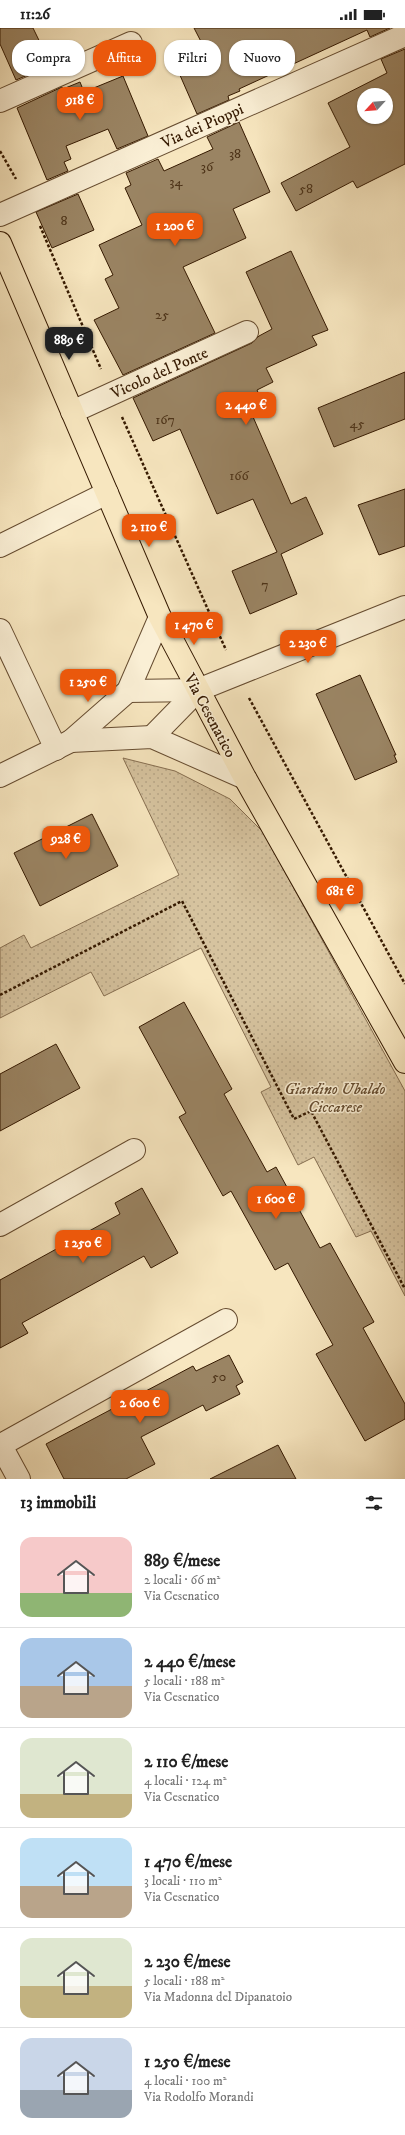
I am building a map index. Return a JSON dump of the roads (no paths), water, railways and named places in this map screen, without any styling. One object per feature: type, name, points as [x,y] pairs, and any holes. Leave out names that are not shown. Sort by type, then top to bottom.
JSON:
[{"type":"main road","name":"Via Cesenatico","points":[[0,243],[160,617],[245,778],[405,1062]]},
{"type":"street","name":"Via dei Pioppi","points":[[0,215],[405,35]]},
{"type":"street","points":[[0,101],[93,61]]},
{"type":"street","name":"Vicolo del Ponte","points":[[72,412],[247,332]]},
{"type":"street","points":[[0,546],[107,493]]},
{"type":"street","points":[[128,691],[198,690],[405,607]]},
{"type":"street","points":[[0,776],[64,745],[128,691],[160,617]]},
{"type":"street","points":[[0,630],[64,745]]},
{"type":"street","points":[[152,737],[198,690]]},
{"type":"street","points":[[64,745],[152,737],[245,778]]},
{"type":"street","points":[[0,1225],[134,1150]]},
{"type":"street","points":[[19,1479],[0,1445],[226,1320]]},
{"type":"park label","name":"Giardino Ubaldo Ciccarese","points":[[335,1097]]}]
